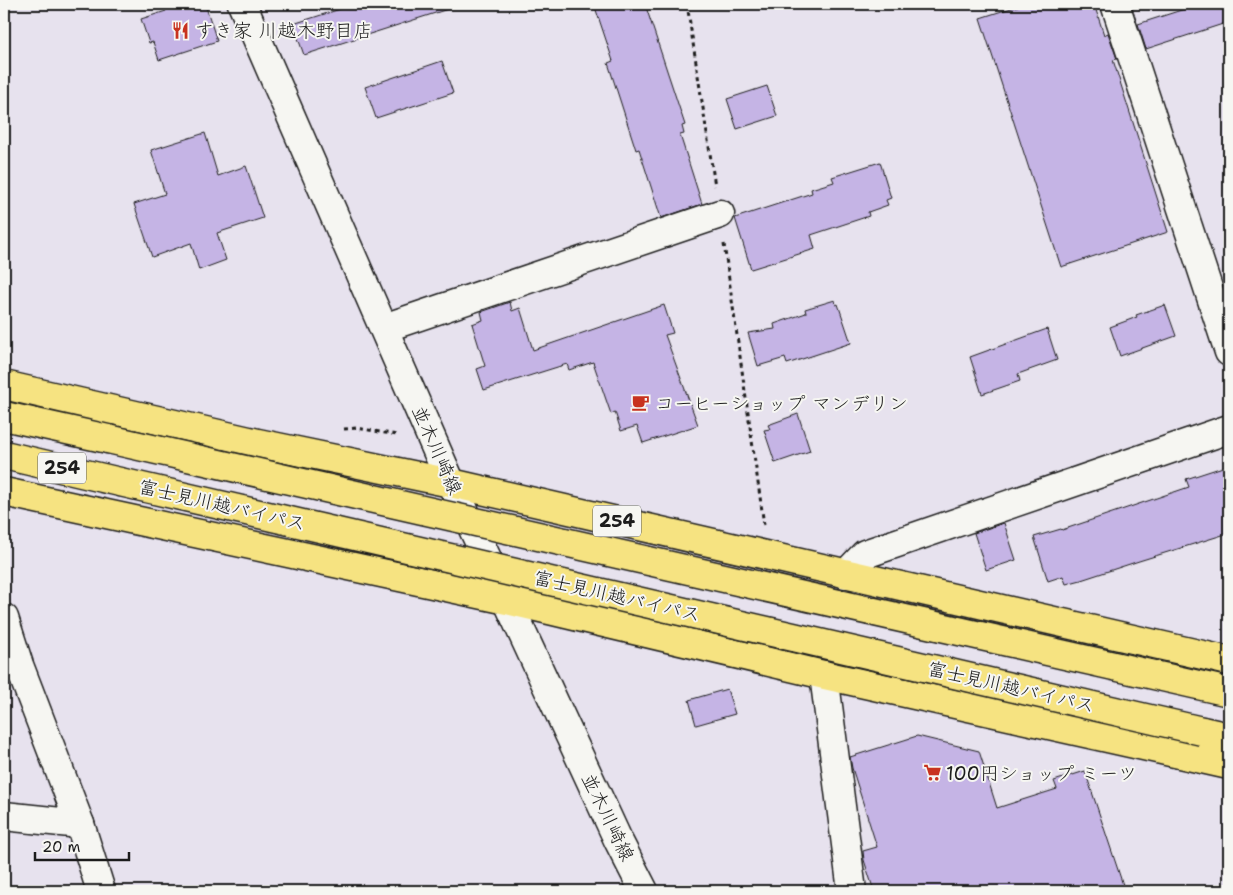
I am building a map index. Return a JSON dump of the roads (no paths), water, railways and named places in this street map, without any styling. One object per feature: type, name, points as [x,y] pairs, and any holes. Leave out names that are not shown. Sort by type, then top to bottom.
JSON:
[{"type":"highway","name":"254","points":[[4,385],[258,443],[451,483],[1229,661]]},
{"type":"highway","name":"富士見川越バイパス","points":[[4,416],[1229,692]]},
{"type":"highway","name":"富士見川越バイパス","points":[[4,455],[1229,737]]},
{"type":"highway","name":"254","points":[[4,492],[507,600],[824,674],[1229,765]]},
{"type":"street","name":"並木川崎線","points":[[242,4],[451,483],[619,842],[644,891]]},
{"type":"street","points":[[1115,4],[1229,352]]},
{"type":"street","points":[[384,328],[720,214]]},
{"type":"street","points":[[846,574],[865,554],[1229,428]]},
{"type":"street","points":[[4,618],[12,664],[80,824],[101,891]]},
{"type":"street","points":[[824,674],[852,891]]},
{"type":"street","points":[[4,816],[80,824]]},
{"type":"place","name":"すき家 川越木野目店","points":[[181,30]]},
{"type":"place","name":"コーヒーショップ マンデリン","points":[[641,403]]},
{"type":"place","name":"100円ショップ ミーツ","points":[[932,773]]}]
